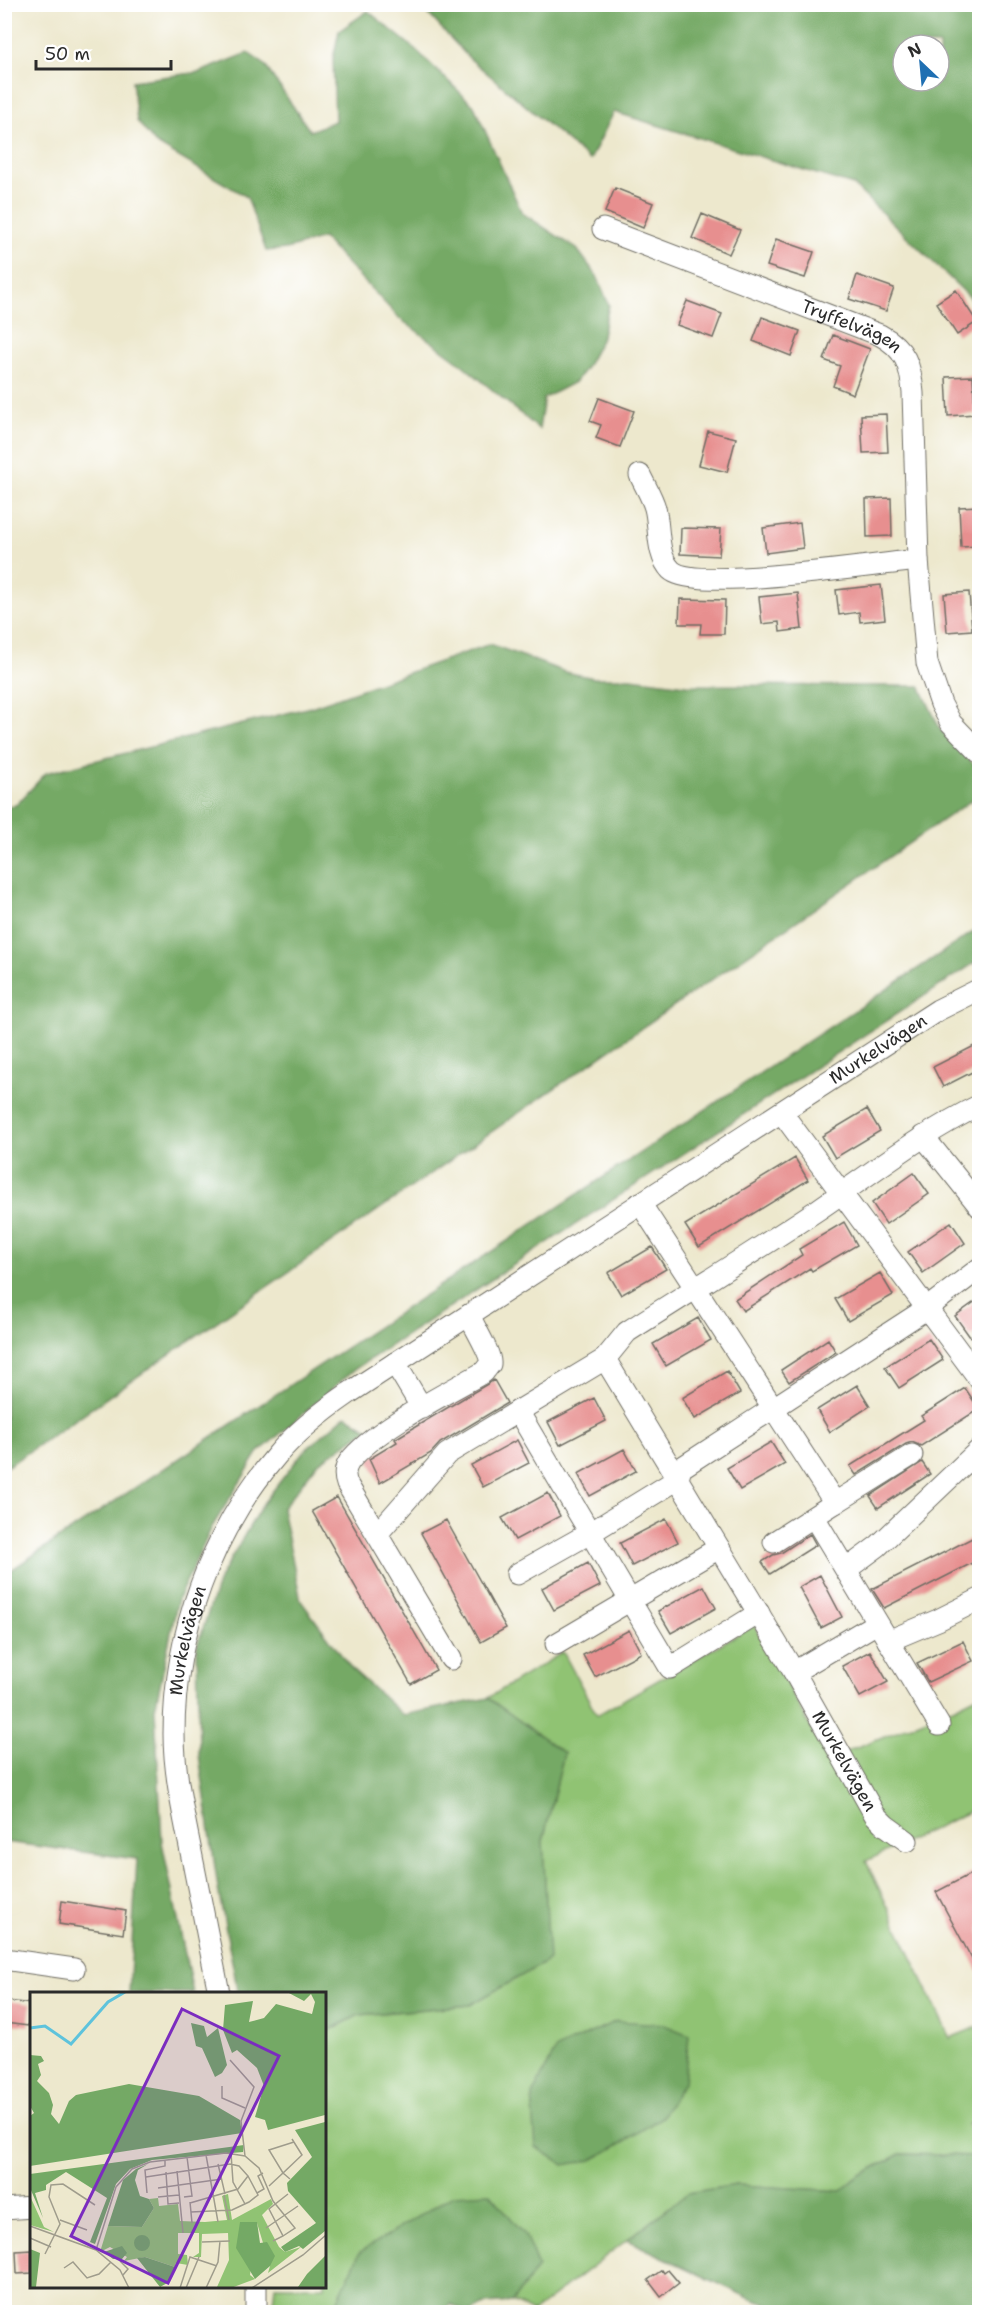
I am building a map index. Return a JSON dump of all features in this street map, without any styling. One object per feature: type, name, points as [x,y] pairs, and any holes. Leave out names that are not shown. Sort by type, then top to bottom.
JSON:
[{"type":"street","name":"Tryffelvägen","points":[[603,229],[880,335],[898,347],[905,356],[912,380],[918,560],[927,663],[951,723],[980,753]]},
{"type":"street","points":[[640,475],[656,511],[664,561],[671,570],[686,577],[749,579],[918,560]]},
{"type":"street","name":"Murkelvägen","points":[[219,1992],[181,1799],[174,1736],[175,1705],[183,1646],[198,1593],[228,1524],[260,1476],[278,1453],[322,1413],[395,1363],[938,1010],[979,992]]},
{"type":"street","points":[[377,1534],[447,1454],[605,1359],[618,1340],[627,1332],[841,1193],[923,1136],[980,1105]]},
{"type":"street","points":[[782,1113],[980,1380]]},
{"type":"street","points":[[923,1136],[980,1208]]},
{"type":"street","points":[[640,1203],[835,1503]]},
{"type":"street","points":[[517,1574],[678,1479],[681,1468],[926,1309],[980,1268]]},
{"type":"street","points":[[451,1659],[347,1484],[344,1474],[348,1463],[387,1429],[484,1372],[489,1366],[490,1361],[483,1343],[469,1315]]},
{"type":"street","name":"Murkelvägen","points":[[605,1359],[794,1672],[875,1815],[907,1841]]},
{"type":"street","points":[[395,1363],[422,1408]]},
{"type":"street","points":[[518,1412],[670,1668],[759,1613]]},
{"type":"street","points":[[847,1569],[878,1546],[980,1449]]},
{"type":"street","points":[[774,1542],[912,1455]]},
{"type":"street","points":[[814,1516],[939,1725]]},
{"type":"street","points":[[556,1644],[719,1548]]},
{"type":"street","points":[[888,1641],[980,1599]]},
{"type":"street","points":[[794,1672],[877,1623]]},
{"type":"street","points":[[4,1959],[74,1969]]},
{"type":"street","points":[[4,2209],[30,2207]]},
{"type":"street","points":[[255,2287],[256,2313]]},
{"type":"green space","points":[[420,5],[979,5],[979,306],[853,185],[614,112],[590,160],[469,58]]},
{"type":"green space","points":[[368,11],[415,49],[474,106],[522,213],[577,249],[597,276],[609,305],[601,340],[585,369],[575,382],[544,398],[539,429],[459,362],[399,318],[323,238],[287,249],[266,251],[247,197],[155,143],[137,121],[132,81],[200,72],[248,53],[264,64],[310,131],[335,121],[333,59],[339,31]]},
{"type":"green space","points":[[490,644],[565,672],[594,678],[631,678],[686,685],[920,686],[940,729],[979,770],[979,795],[5,1468],[5,807],[16,805],[46,773],[311,707]]},
{"type":"green space","points":[[979,928],[979,960],[355,1369],[258,1453],[212,1527],[178,1599],[155,1709],[162,1842],[193,1992],[129,1992],[137,1859],[5,1842],[5,1574]]},
{"type":"green space","points":[[346,1415],[368,1429],[317,1464],[282,1509],[301,1601],[351,1668],[403,1715],[488,1698],[564,1753],[543,1841],[549,1960],[470,2005],[359,2015],[326,2032],[326,1992],[238,1992],[218,1889],[199,1755],[197,1646],[220,1577],[262,1505],[302,1453]]},
{"type":"green space","points":[[754,1625],[828,1759],[951,1709],[979,1695],[979,1807],[866,1861],[950,2038],[979,2026],[979,2120],[968,2124],[978,2156],[900,2154],[860,2175],[841,2191],[736,2185],[688,2193],[533,2312],[512,2302],[538,2267],[360,2252],[332,2312],[279,2312],[273,2302],[275,2287],[326,2287],[326,2032],[359,2015],[470,2005],[548,1960],[543,1841],[564,1753],[488,1698],[563,1652],[597,1715]]},
{"type":"green space","points":[[616,2021],[662,2024],[689,2035],[684,2082],[662,2117],[592,2160],[564,2165],[536,2147],[532,2095],[556,2049]]},
{"type":"green space","points":[[900,2154],[978,2156],[980,2164],[979,2312],[793,2312],[751,2299],[627,2240],[688,2193],[736,2185],[841,2191],[860,2175]]},
{"type":"green space","points":[[490,2193],[525,2235],[538,2267],[512,2302],[486,2304],[471,2312],[466,2312],[451,2304],[445,2312],[332,2312],[360,2252],[453,2195]]},
{"type":"building","points":[[615,188],[653,203],[643,228],[605,212]]},
{"type":"building","points":[[702,214],[740,230],[729,254],[692,238]]},
{"type":"building","points":[[776,239],[814,252],[805,278],[767,266]]},
{"type":"building","points":[[857,275],[894,288],[886,311],[849,299]]},
{"type":"building","points":[[956,290],[977,322],[957,335],[936,303]]},
{"type":"building","points":[[687,301],[722,314],[713,338],[677,325]]},
{"type":"building","points":[[762,317],[800,331],[791,356],[753,341]]},
{"type":"building","points":[[833,335],[870,349],[853,394],[833,386],[840,366],[824,360]]},
{"type":"building","points":[[973,376],[975,414],[948,416],[946,377]]},
{"type":"building","points":[[599,398],[634,411],[620,447],[596,438],[601,425],[590,421]]},
{"type":"building","points":[[886,414],[888,452],[863,453],[861,415]]},
{"type":"building","points":[[708,431],[736,438],[727,472],[699,465]]},
{"type":"building","points":[[891,498],[892,536],[867,537],[866,499]]},
{"type":"building","points":[[980,506],[980,546],[961,547],[959,507]]},
{"type":"building","points":[[800,523],[803,548],[766,553],[763,528]]},
{"type":"building","points":[[681,528],[721,529],[719,556],[680,554]]},
{"type":"building","points":[[881,585],[885,619],[860,622],[859,612],[839,615],[836,590]]},
{"type":"building","points":[[969,592],[972,630],[947,632],[944,594]]},
{"type":"building","points":[[798,593],[802,629],[780,632],[779,622],[762,624],[759,597]]},
{"type":"building","points":[[680,599],[725,600],[724,634],[700,634],[701,624],[679,624]]},
{"type":"building","points":[[980,1043],[980,1068],[943,1087],[933,1067]]},
{"type":"building","points":[[867,1109],[880,1131],[835,1158],[822,1136]]},
{"type":"building","points":[[795,1158],[808,1180],[699,1247],[685,1225]]},
{"type":"building","points":[[914,1173],[929,1194],[886,1224],[872,1203]]},
{"type":"building","points":[[844,1222],[857,1245],[812,1271],[810,1268],[743,1311],[735,1299],[802,1255],[799,1249]]},
{"type":"building","points":[[951,1222],[965,1243],[923,1273],[908,1252]]},
{"type":"building","points":[[652,1247],[666,1269],[621,1295],[608,1273]]},
{"type":"building","points":[[880,1273],[893,1295],[848,1321],[835,1299]]},
{"type":"building","points":[[980,1298],[980,1330],[970,1337],[955,1316]]},
{"type":"building","points":[[698,1318],[711,1340],[666,1366],[653,1344]]},
{"type":"building","points":[[828,1339],[836,1352],[789,1382],[781,1370]]},
{"type":"building","points":[[929,1339],[943,1360],[899,1388],[885,1367]]},
{"type":"building","points":[[727,1371],[740,1393],[695,1419],[682,1398]]},
{"type":"building","points":[[494,1380],[507,1403],[440,1443],[431,1453],[380,1483],[369,1459],[397,1442],[395,1439]]},
{"type":"building","points":[[857,1385],[870,1406],[830,1432],[817,1410]]},
{"type":"building","points":[[965,1388],[979,1409],[921,1446],[912,1442],[906,1444],[856,1475],[850,1466],[924,1420],[921,1416]]},
{"type":"building","points":[[594,1398],[606,1421],[560,1445],[548,1422]]},
{"type":"building","points":[[517,1440],[529,1463],[483,1487],[471,1465]]},
{"type":"building","points":[[771,1442],[785,1464],[740,1490],[727,1468]]},
{"type":"building","points":[[624,1449],[636,1471],[590,1496],[578,1474]]},
{"type":"building","points":[[922,1462],[930,1474],[878,1508],[870,1496]]},
{"type":"building","points":[[548,1493],[560,1516],[515,1540],[502,1518]]},
{"type":"building","points":[[337,1497],[436,1670],[411,1684],[312,1511]]},
{"type":"building","points":[[666,1519],[678,1542],[632,1566],[620,1543]]},
{"type":"building","points":[[446,1520],[506,1628],[481,1642],[421,1533]]},
{"type":"building","points":[[810,1534],[816,1545],[770,1574],[762,1562]]},
{"type":"building","points":[[980,1534],[980,1559],[884,1608],[872,1589]]},
{"type":"building","points":[[588,1563],[600,1586],[554,1610],[542,1588]]},
{"type":"building","points":[[820,1575],[842,1617],[821,1628],[799,1587]]},
{"type":"building","points":[[704,1586],[716,1608],[671,1633],[658,1611]]},
{"type":"building","points":[[629,1630],[641,1653],[595,1677],[583,1655]]},
{"type":"building","points":[[963,1641],[973,1661],[928,1682],[917,1663]]},
{"type":"building","points":[[870,1651],[888,1682],[860,1697],[842,1666]]},
{"type":"building","points":[[980,1869],[980,1974],[936,1892]]},
{"type":"building","points":[[62,1901],[126,1911],[123,1934],[59,1924]]},
{"type":"building","points":[[8,2001],[30,2004],[28,2026],[5,2023]]},
{"type":"building","points":[[30,2250],[30,2273],[17,2274],[16,2251]]},
{"type":"building","points":[[662,2270],[664,2273],[668,2270],[679,2283],[661,2297],[648,2280]]}]
